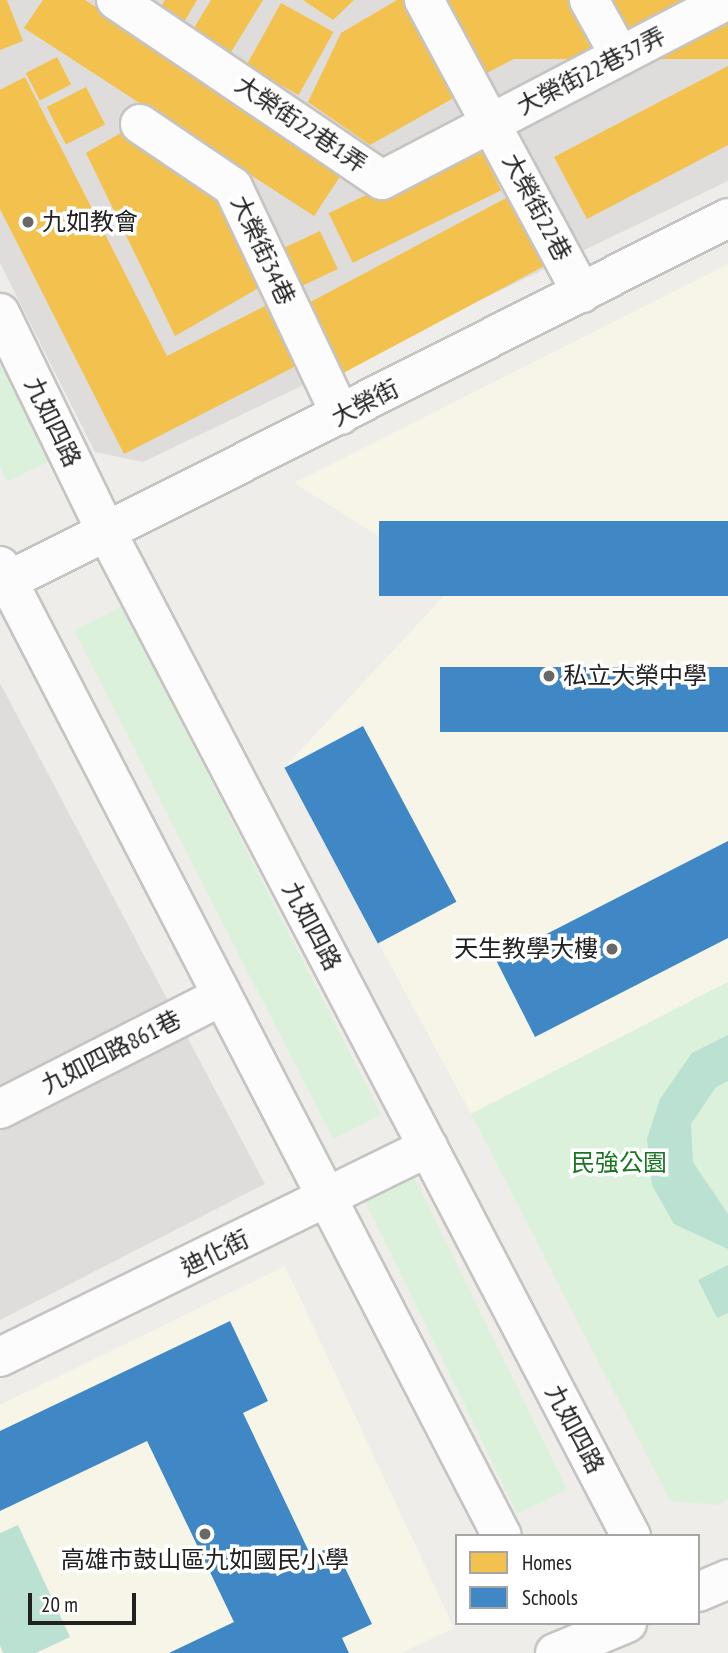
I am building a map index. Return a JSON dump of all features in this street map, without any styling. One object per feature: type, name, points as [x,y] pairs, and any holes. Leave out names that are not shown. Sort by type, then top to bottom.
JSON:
[{"type":"street","name":"大榮街22巷1弄","points":[[116,0],[382,180],[492,122]]},
{"type":"street","name":"大榮街22巷","points":[[424,0],[583,293]]},
{"type":"street","points":[[589,0],[620,56]]},
{"type":"street","name":"大榮街22巷37弄","points":[[492,122],[728,0]]},
{"type":"street","name":"大榮街34巷","points":[[139,124],[233,187],[341,415]]},
{"type":"street","name":"大榮街","points":[[3,577],[106,531],[341,415],[728,218]]},
{"type":"street","name":"九如四路","points":[[0,313],[106,531],[630,1534]]},
{"type":"street","points":[[3,577],[501,1534]]},
{"type":"street","name":"九如四路861巷","points":[[0,1109],[222,996]]},
{"type":"street","name":"迪化街","points":[[0,1356],[327,1199],[428,1147]]},
{"type":"street","points":[[700,1591],[728,1579]]},
{"type":"street","points":[[555,1653],[617,1630]]},
{"type":"shaded area","points":[[0,0],[728,0],[728,181],[143,462],[95,452],[0,263]]},
{"type":"shaded area","name":"私立大榮中學","points":[[728,264],[728,982],[471,1114],[284,768],[455,584],[294,483]]},
{"type":"shaded area","points":[[0,683],[265,1184],[0,1320]]},
{"type":"shaded area","name":"高雄市鼓山區九如國民小學","points":[[285,1266],[454,1628],[401,1653],[0,1653],[0,1405]]},
{"type":"green space","points":[[0,340],[58,457],[7,482],[0,467]]},
{"type":"green space","points":[[122,606],[381,1115],[333,1139],[74,631]]},
{"type":"green space","name":"民強公園","points":[[728,982],[728,1499],[717,1505],[670,1501],[471,1114]]},
{"type":"green space","points":[[728,1035],[728,1081],[716,1087],[691,1124],[693,1162],[728,1214],[728,1249],[674,1224],[652,1185],[647,1139],[660,1099],[692,1053]]},
{"type":"green space","points":[[414,1176],[567,1490],[518,1514],[365,1200]]},
{"type":"green space","points":[[728,1265],[728,1313],[717,1318],[698,1280]]},
{"type":"green space","points":[[18,1525],[70,1637],[36,1653],[3,1653],[0,1646],[0,1533]]},
{"type":"building: Homes","points":[[0,0],[7,0],[23,41],[0,50]]},
{"type":"building: Homes","points":[[43,0],[85,0],[345,169],[314,216],[24,28]]},
{"type":"building: Homes","points":[[165,0],[197,0],[184,22],[160,8]]},
{"type":"building: Homes","points":[[211,0],[263,0],[228,57],[191,33]]},
{"type":"building: Homes","points":[[303,0],[354,0],[333,20]]},
{"type":"building: Homes","points":[[397,0],[410,0],[459,95],[370,145],[308,102],[341,33]]},
{"type":"building: Homes","points":[[447,0],[576,0],[587,21],[485,74]]},
{"type":"building: Homes","points":[[474,0],[728,0],[728,59],[474,59]]},
{"type":"building: Homes","points":[[281,3],[333,32],[299,95],[246,66]]},
{"type":"building: Homes","points":[[57,57],[71,85],[40,101],[26,73]]},
{"type":"building: Homes","points":[[728,66],[728,145],[587,219],[554,157]]},
{"type":"building: Homes","points":[[25,77],[167,356],[265,306],[296,366],[124,454],[0,209],[0,90]]},
{"type":"building: Homes","points":[[86,87],[105,124],[66,144],[47,107]]},
{"type":"building: Homes","points":[[131,127],[212,186],[262,286],[175,336],[86,153]]},
{"type":"building: Homes","points":[[477,141],[501,190],[353,263],[329,213]]},
{"type":"building: Homes","points":[[508,197],[545,266],[344,372],[308,304]]},
{"type":"building: Homes","points":[[320,231],[338,269],[292,290],[275,252]]},
{"type":"building: Schools","points":[[379,521],[728,521],[728,596],[379,596]]},
{"type":"building: Schools","points":[[440,667],[728,667],[728,732],[440,732]]},
{"type":"building: Schools","points":[[363,726],[456,902],[378,943],[284,768]]},
{"type":"building: Schools","name":"天生教學大樓","points":[[728,841],[728,938],[535,1037],[496,960]]},
{"type":"building: Schools","points":[[230,1321],[268,1401],[243,1413],[311,1556],[334,1545],[372,1624],[342,1638],[349,1653],[169,1653],[234,1622],[147,1441],[0,1511],[0,1431]]},
{"type":"place","name":"九如教會","points":[[28,222]]},
{"type":"place","name":"私立大榮中學","points":[[549,676]]},
{"type":"place","name":"天生教學大樓","points":[[612,949]]},
{"type":"place","name":"高雄市鼓山區九如國民小學","points":[[205,1534]]}]
